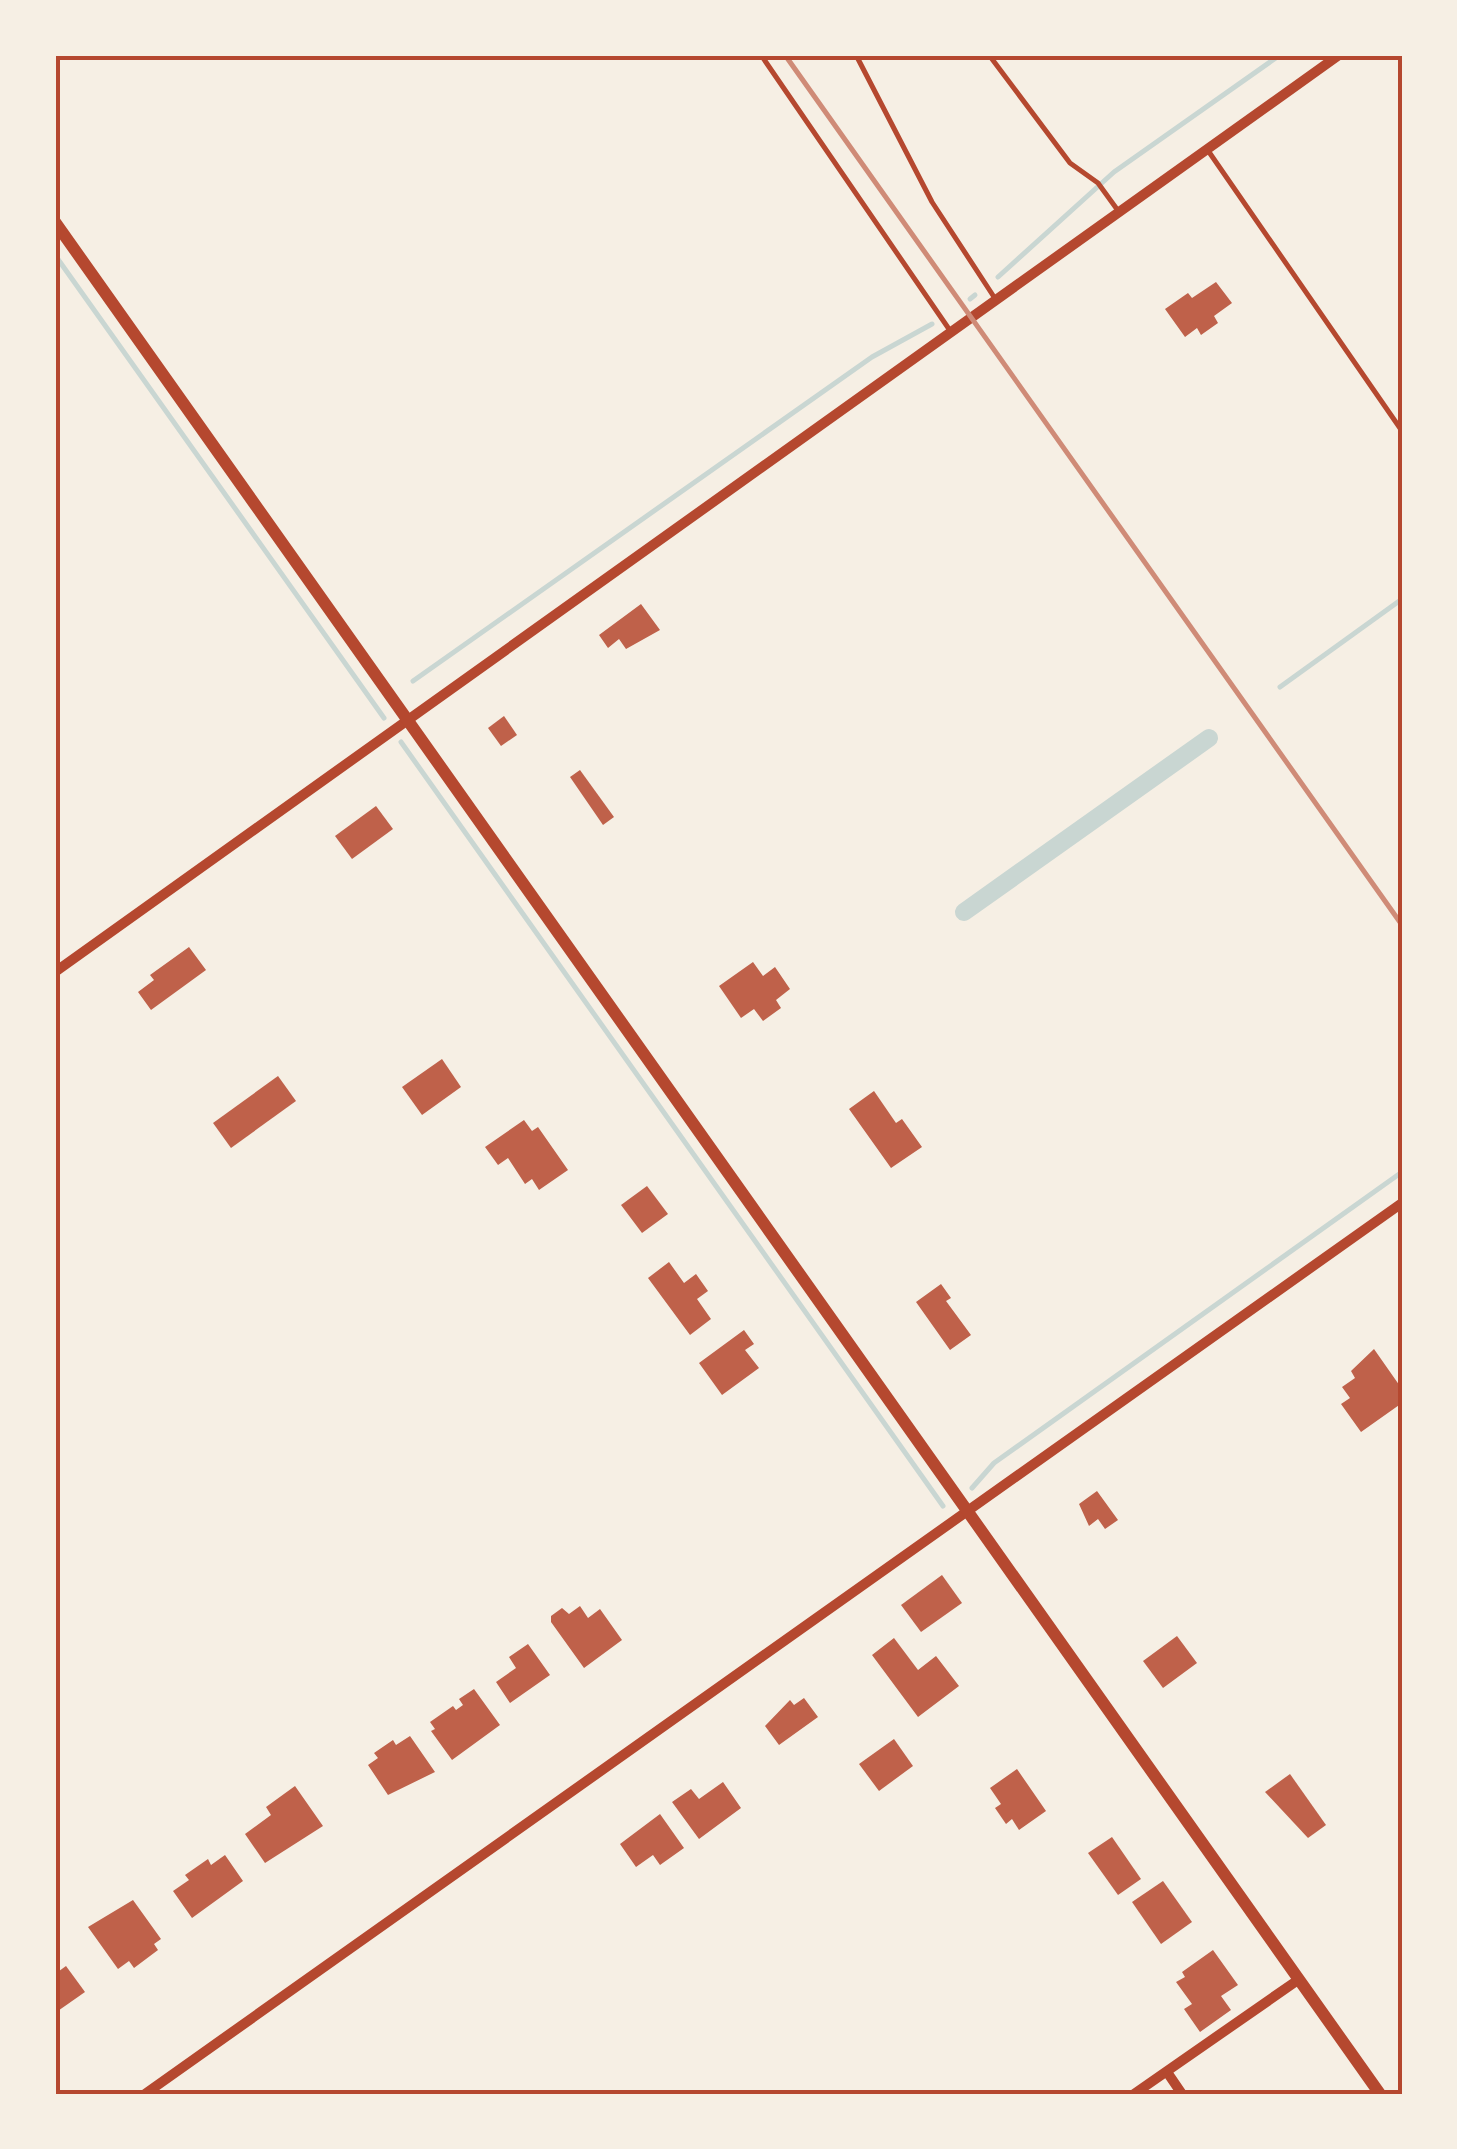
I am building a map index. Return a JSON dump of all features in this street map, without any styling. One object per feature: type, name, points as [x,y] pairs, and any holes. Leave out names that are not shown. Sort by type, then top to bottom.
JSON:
[{"type":"street","points":[[55,972],[1339,55]]},
{"type":"street","points":[[55,222],[1380,2094]]},
{"type":"street","points":[[145,2094],[1402,1203]]},
{"type":"street","points":[[1134,2094],[1298,1980]]},
{"type":"street","points":[[1166,2072],[1182,2094]]},
{"type":"lane","points":[[761,55],[951,332]]},
{"type":"lane","points":[[856,55],[932,202],[996,300]]},
{"type":"lane","points":[[988,55],[1070,164],[1100,185],[1119,212]]},
{"type":"lane","points":[[1207,149],[1402,431]]},
{"type":"building","points":[[1216,282],[1232,303],[1214,316],[1218,323],[1201,335],[1197,328],[1185,337],[1165,309],[1188,293],[1192,298]]},
{"type":"building","points":[[641,604],[660,630],[626,649],[619,639],[608,648],[599,635]]},
{"type":"building","points":[[504,716],[517,735],[501,746],[488,728]]},
{"type":"building","points":[[580,770],[614,817],[603,825],[570,777]]},
{"type":"building","points":[[376,806],[393,829],[352,859],[335,836]]},
{"type":"building","points":[[189,947],[206,970],[151,1010],[138,992],[154,980],[150,975]]},
{"type":"building","points":[[753,962],[763,976],[775,967],[790,989],[776,1000],[781,1008],[763,1021],[754,1009],[741,1018],[719,986]]},
{"type":"building","points":[[442,1059],[461,1087],[422,1115],[402,1087]]},
{"type":"building","points":[[278,1076],[296,1101],[231,1148],[213,1123]]},
{"type":"building","points":[[874,1091],[896,1123],[902,1119],[922,1147],[891,1168],[849,1109]]},
{"type":"building","points":[[524,1120],[532,1131],[538,1127],[568,1170],[539,1190],[532,1179],[525,1184],[508,1158],[498,1165],[485,1147]]},
{"type":"building","points":[[647,1186],[668,1214],[642,1233],[621,1205]]},
{"type":"building","points":[[669,1262],[684,1283],[696,1274],[708,1291],[697,1299],[711,1319],[690,1335],[648,1278]]},
{"type":"building","points":[[941,1284],[951,1298],[946,1301],[971,1335],[950,1350],[916,1302]]},
{"type":"building","points":[[744,1330],[754,1344],[745,1350],[759,1368],[722,1395],[699,1363]]},
{"type":"building","points":[[1374,1349],[1402,1389],[1402,1403],[1361,1432],[1341,1404],[1350,1398],[1342,1387],[1355,1378],[1351,1371]]},
{"type":"building","points":[[1097,1491],[1118,1520],[1105,1529],[1098,1519],[1089,1526],[1079,1504]]},
{"type":"building","points":[[942,1575],[962,1603],[921,1632],[901,1605]]},
{"type":"building","points":[[580,1606],[588,1618],[600,1609],[622,1640],[584,1668],[551,1622],[551,1616],[562,1608],[569,1614]]},
{"type":"building","points":[[1177,1636],[1197,1663],[1163,1688],[1143,1661]]},
{"type":"building","points":[[894,1638],[918,1670],[936,1656],[959,1686],[918,1717],[872,1655]]},
{"type":"building","points":[[528,1644],[550,1675],[510,1703],[496,1682],[516,1668],[509,1657]]},
{"type":"building","points":[[474,1689],[500,1725],[452,1760],[431,1731],[435,1729],[430,1722],[453,1706],[456,1710],[463,1705],[459,1699]]},
{"type":"building","points":[[804,1698],[818,1717],[779,1745],[765,1726],[790,1700],[794,1705]]},
{"type":"building","points":[[410,1736],[435,1772],[388,1795],[368,1765],[378,1758],[374,1753],[393,1740],[396,1745]]},
{"type":"building","points":[[894,1739],[913,1766],[879,1791],[859,1764]]},
{"type":"building","points":[[1017,1769],[1046,1811],[1019,1830],[1012,1819],[1006,1824],[995,1808],[1001,1804],[990,1788]]},
{"type":"building","points":[[1290,1774],[1326,1825],[1308,1838],[1265,1792]]},
{"type":"building","points":[[723,1782],[741,1808],[699,1839],[672,1802],[691,1789],[699,1799]]},
{"type":"building","points":[[295,1786],[323,1826],[265,1863],[245,1834],[271,1815],[266,1807]]},
{"type":"building","points":[[660,1814],[684,1848],[660,1865],[653,1855],[636,1867],[620,1844]]},
{"type":"building","points":[[1112,1837],[1141,1879],[1118,1895],[1088,1853]]},
{"type":"building","points":[[225,1855],[243,1881],[192,1918],[173,1891],[189,1880],[185,1875],[208,1859],[211,1865]]},
{"type":"building","points":[[1163,1881],[1192,1922],[1161,1944],[1132,1902]]},
{"type":"building","points":[[133,1900],[161,1939],[154,1944],[158,1950],[134,1968],[129,1961],[118,1969],[88,1927]]},
{"type":"building","points":[[1213,1950],[1238,1985],[1221,1996],[1231,2010],[1200,2032],[1184,2009],[1192,2004],[1176,1982],[1185,1977],[1182,1972]]},
{"type":"building","points":[[66,1966],[85,1992],[55,2013],[55,1974]]},
{"type":"waterway","points":[[998,277],[1114,172],[1280,55]]},
{"type":"waterway","points":[[55,255],[384,718]]},
{"type":"waterway","points":[[970,299],[975,295]]},
{"type":"waterway","points":[[413,681],[872,357],[932,324]]},
{"type":"waterway","points":[[1280,687],[1402,599]]},
{"type":"waterway","points":[[964,912],[1209,738]]},
{"type":"waterway","points":[[401,742],[943,1506]]},
{"type":"waterway","points":[[972,1488],[994,1463],[1402,1172]]},
{"type":"railway","points":[[785,55],[1402,925]]}]
